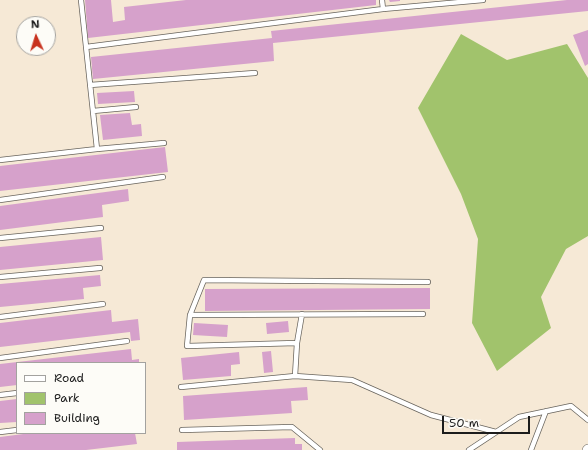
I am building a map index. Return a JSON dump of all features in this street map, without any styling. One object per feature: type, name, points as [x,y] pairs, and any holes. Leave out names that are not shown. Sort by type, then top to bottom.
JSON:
[{"type":"lane","points":[[81,0],[97,149]]},
{"type":"lane","points":[[382,0],[383,8]]},
{"type":"lane","points":[[86,47],[383,8],[483,0]]},
{"type":"lane","points":[[90,85],[255,73]]},
{"type":"lane","points":[[93,111],[136,107]]},
{"type":"lane","points":[[0,160],[164,143]]},
{"type":"lane","points":[[0,200],[163,177]]},
{"type":"lane","points":[[0,238],[101,228]]},
{"type":"lane","points":[[0,277],[100,268]]},
{"type":"lane","points":[[297,342],[187,346],[190,315],[204,280],[428,282]]},
{"type":"lane","points":[[0,318],[103,304]]},
{"type":"lane","points":[[296,376],[297,342],[302,314]]},
{"type":"lane","points":[[190,315],[424,314]]},
{"type":"lane","points":[[0,358],[126,341]]},
{"type":"lane","points":[[181,386],[296,376],[352,380],[431,415],[496,432]]},
{"type":"lane","points":[[0,395],[16,393]]},
{"type":"lane","points":[[469,450],[519,417],[570,406],[588,420]]},
{"type":"lane","points":[[531,450],[546,412]]},
{"type":"lane","points":[[182,430],[292,427],[320,450]]},
{"type":"lane","points":[[0,432],[16,430]]},
{"type":"green space","points":[[461,34],[507,60],[567,44],[588,78],[588,236],[566,249],[541,297],[551,328],[497,371],[472,323],[478,239],[461,194],[418,108]]},
{"type":"building","points":[[85,0],[111,0],[113,22],[125,20],[124,7],[186,0],[376,0],[376,5],[88,38]]},
{"type":"building","points":[[389,0],[400,0],[400,1],[390,2]]},
{"type":"building","points":[[567,0],[588,0],[588,11],[273,43],[274,61],[93,79],[91,57],[272,38],[271,31]]},
{"type":"building","points":[[588,30],[588,64],[585,66],[573,35]]},
{"type":"building","points":[[134,91],[135,102],[98,104],[97,93]]},
{"type":"building","points":[[130,113],[132,125],[141,124],[142,136],[103,140],[100,115]]},
{"type":"building","points":[[165,147],[168,172],[0,191],[0,166]]},
{"type":"building","points":[[128,189],[129,201],[102,205],[103,217],[0,230],[0,206]]},
{"type":"building","points":[[101,237],[103,260],[0,270],[0,247]]},
{"type":"building","points":[[100,275],[101,286],[83,288],[84,299],[0,307],[0,284]]},
{"type":"building","points":[[430,288],[430,309],[205,311],[205,289]]},
{"type":"building","points":[[111,310],[112,322],[138,319],[140,340],[131,341],[130,332],[0,347],[0,323]]},
{"type":"building","points":[[288,321],[289,332],[267,334],[266,323]]},
{"type":"building","points":[[194,323],[228,325],[227,337],[193,335]]},
{"type":"building","points":[[131,349],[132,360],[139,359],[139,362],[17,362]]},
{"type":"building","points":[[271,351],[273,372],[264,373],[262,352]]},
{"type":"building","points":[[239,352],[240,364],[231,365],[231,376],[183,380],[181,358]]},
{"type":"building","points":[[16,362],[16,385],[0,387],[0,364]]},
{"type":"building","points":[[307,387],[308,400],[291,401],[292,413],[184,420],[183,396]]},
{"type":"building","points":[[16,399],[16,422],[0,423],[0,401]]},
{"type":"building","points":[[23,434],[135,434],[137,444],[86,450],[0,450],[0,437]]},
{"type":"building","points":[[295,438],[295,444],[302,444],[302,450],[177,450],[177,442]]}]
